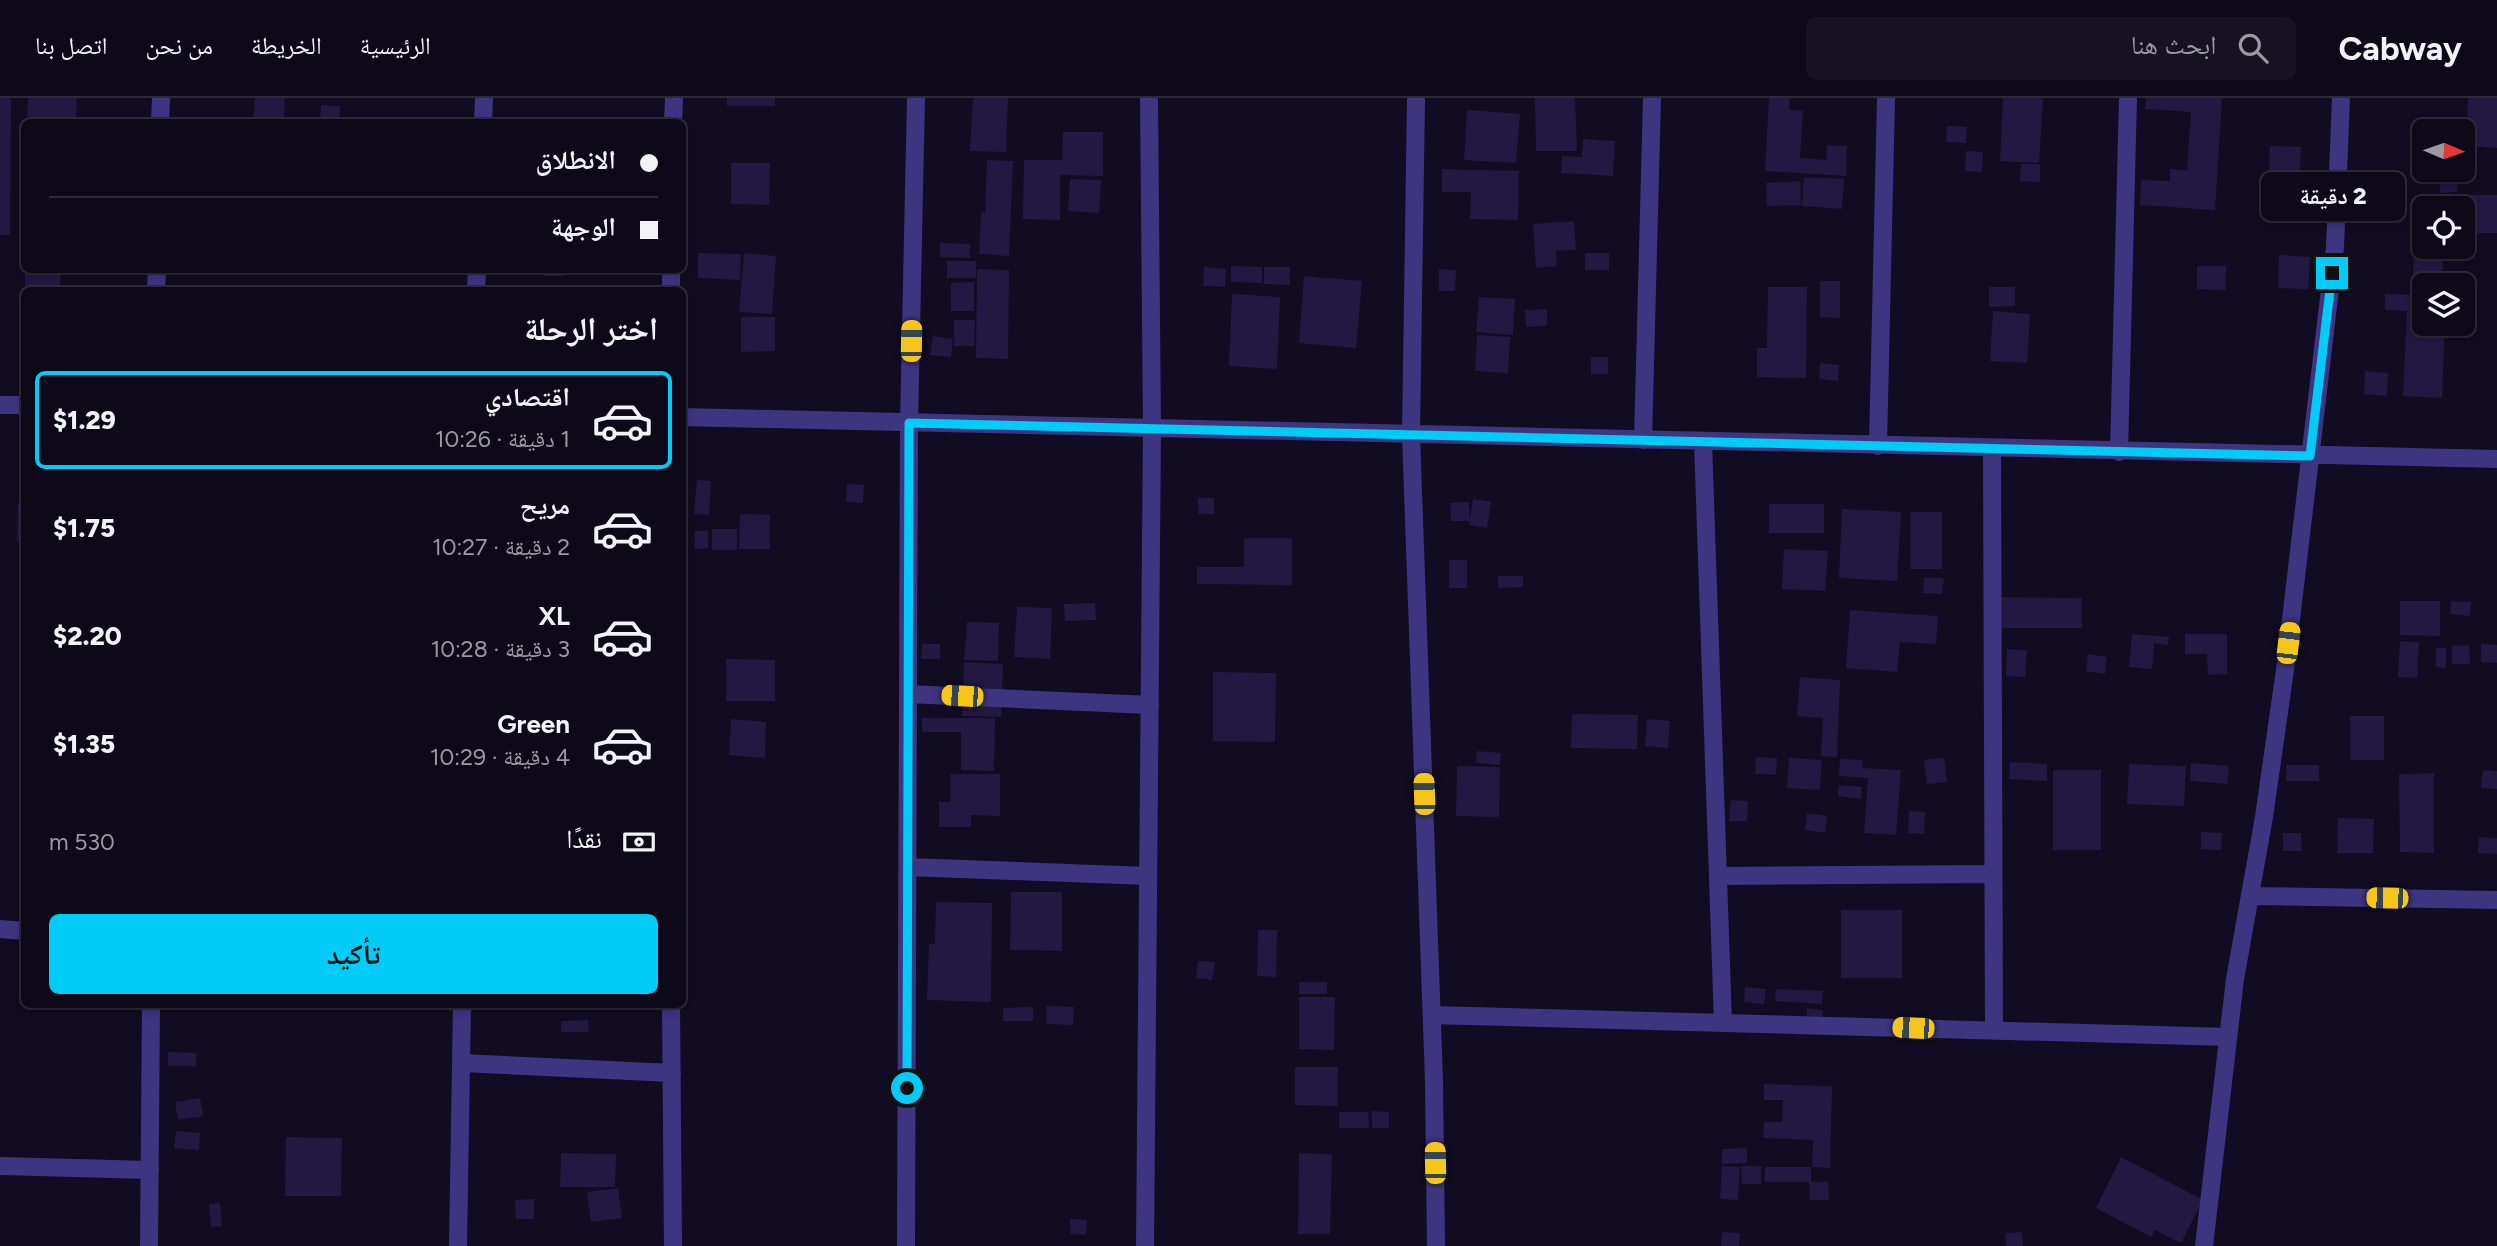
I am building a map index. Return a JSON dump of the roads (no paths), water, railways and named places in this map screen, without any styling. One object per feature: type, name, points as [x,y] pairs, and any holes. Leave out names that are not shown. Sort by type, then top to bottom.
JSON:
[{"type":"street","points":[[160,119],[161,98]]},
{"type":"street","points":[[483,119],[484,98]]},
{"type":"street","points":[[673,119],[674,98]]},
{"type":"street","points":[[906,1246],[909,423],[915,98]]},
{"type":"street","points":[[1145,1246],[1152,428],[1149,98]]},
{"type":"street","points":[[1416,98],[1411,435],[1432,1015],[1436,1246]]},
{"type":"street","points":[[1643,440],[1652,98]]},
{"type":"street","points":[[1878,446],[1886,98]]},
{"type":"street","points":[[2119,452],[2128,98]]},
{"type":"street","points":[[2204,1246],[2228,1037],[2275,747],[2335,247],[2341,98]]},
{"type":"street","points":[[0,405],[21,405]]},
{"type":"street","points":[[686,417],[2497,459]]},
{"type":"street","points":[[1703,442],[1723,1023]]},
{"type":"street","points":[[1992,449],[1994,1031]]},
{"type":"street","points":[[908,694],[1150,705]]},
{"type":"street","points":[[908,867],[1148,876]]},
{"type":"street","points":[[1718,876],[1993,874]]},
{"type":"street","points":[[2250,896],[2497,900]]},
{"type":"street","points":[[0,929],[21,931]]},
{"type":"street","points":[[149,1246],[151,1008]]},
{"type":"street","points":[[458,1246],[462,1008]]},
{"type":"street","points":[[671,1008],[673,1246]]},
{"type":"street","points":[[1432,1015],[2228,1037]]},
{"type":"street","points":[[462,1063],[672,1073]]},
{"type":"street","points":[[0,1166],[150,1170]]}]
